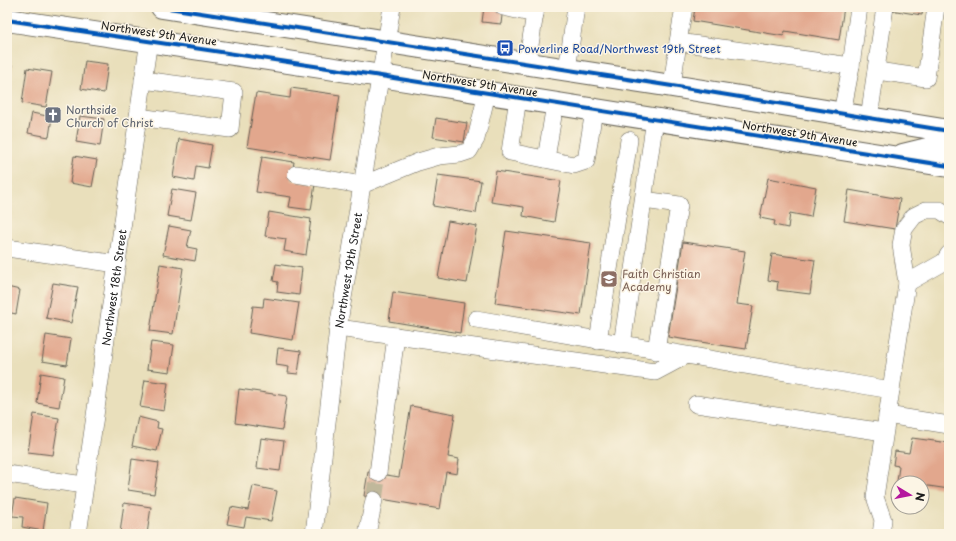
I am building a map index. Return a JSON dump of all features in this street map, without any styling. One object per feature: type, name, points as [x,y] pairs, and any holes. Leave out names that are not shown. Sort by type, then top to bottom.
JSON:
[{"type":"main road","points":[[162,7],[386,43],[672,86],[949,131]]},
{"type":"main road","name":"Northwest 9th Avenue","points":[[7,20],[149,40],[949,166]]},
{"type":"main road","points":[[896,157],[940,146],[949,138]]},
{"type":"street","name":"Northwest 19th Street","points":[[314,534],[338,328],[392,7]]},
{"type":"street","points":[[503,7],[535,10],[527,64]]},
{"type":"street","points":[[567,70],[577,7]]},
{"type":"street","points":[[672,86],[684,7]]},
{"type":"street","points":[[842,113],[851,66],[859,7]]},
{"type":"street","points":[[869,118],[877,71],[885,7]]},
{"type":"street","points":[[877,71],[926,78],[936,7]]},
{"type":"street","name":"Northwest 18th Street","points":[[78,534],[149,40]]},
{"type":"street","points":[[678,42],[851,66]]},
{"type":"street","points":[[138,117],[230,129],[234,92],[143,80]]},
{"type":"street","points":[[296,174],[362,185],[418,162],[439,156],[460,154],[469,151],[476,139],[487,93]]},
{"type":"street","points":[[518,98],[510,152],[574,165],[586,161],[594,110]]},
{"type":"street","points":[[546,159],[555,104]]},
{"type":"street","points":[[622,345],[655,119]]},
{"type":"street","points":[[598,341],[629,140]]},
{"type":"street","points":[[644,200],[679,205],[656,351]]},
{"type":"street","points":[[881,534],[883,520],[875,497],[907,283],[901,245],[904,229],[914,216],[926,210],[940,210],[949,216]]},
{"type":"street","points":[[7,248],[117,264]]},
{"type":"street","points":[[907,283],[944,262],[949,254]]},
{"type":"street","points":[[476,319],[685,356],[891,390]]},
{"type":"street","points":[[338,328],[655,372],[685,356]]},
{"type":"street","points":[[378,473],[396,336]]},
{"type":"street","points":[[696,404],[884,432]]},
{"type":"street","points":[[887,415],[949,424]]},
{"type":"street","points":[[7,474],[84,485]]},
{"type":"street","points":[[367,534],[374,500]]},
{"type":"building","points":[[484,7],[503,7],[501,24],[482,22]]},
{"type":"building","points":[[695,7],[844,7],[839,40],[785,31],[784,36],[693,21]]},
{"type":"building","points":[[891,7],[923,7],[922,15],[890,10]]},
{"type":"building","points":[[85,61],[108,64],[104,93],[81,89]]},
{"type":"building","points":[[7,64],[12,65],[9,89],[7,88]]},
{"type":"building","points":[[27,68],[52,72],[46,107],[22,103]]},
{"type":"building","points":[[291,88],[340,95],[330,160],[247,147],[256,93],[290,98]]},
{"type":"building","points":[[7,105],[10,106],[8,119],[7,119]]},
{"type":"building","points":[[32,113],[52,117],[49,137],[28,133]]},
{"type":"building","points":[[80,116],[104,119],[100,146],[76,142]]},
{"type":"building","points":[[436,118],[467,123],[464,142],[433,137]]},
{"type":"building","points":[[179,139],[212,145],[208,168],[196,166],[194,181],[173,177]]},
{"type":"building","points":[[74,156],[97,160],[92,187],[70,183]]},
{"type":"building","points":[[262,157],[294,162],[291,180],[315,184],[311,210],[289,207],[291,197],[256,192]]},
{"type":"building","points":[[496,171],[561,181],[554,222],[523,216],[524,207],[491,202]]},
{"type":"building","points":[[438,175],[481,181],[476,213],[433,206]]},
{"type":"building","points":[[768,178],[816,187],[811,217],[790,213],[788,228],[774,225],[775,221],[760,218]]},
{"type":"building","points":[[172,189],[196,193],[191,220],[167,216]]},
{"type":"building","points":[[849,190],[900,199],[895,229],[844,221]]},
{"type":"building","points":[[269,212],[311,219],[306,255],[284,251],[286,239],[265,236]]},
{"type":"building","points":[[448,221],[477,226],[467,283],[438,278]]},
{"type":"building","points":[[169,226],[191,230],[187,247],[197,249],[195,261],[163,255]]},
{"type":"building","points":[[506,231],[591,243],[581,315],[495,303]]},
{"type":"building","points":[[683,242],[745,251],[737,304],[753,306],[746,349],[668,337]]},
{"type":"building","points":[[772,254],[815,260],[810,294],[777,290],[778,282],[768,280]]},
{"type":"building","points":[[160,264],[183,268],[173,334],[150,331]]},
{"type":"building","points":[[276,264],[302,268],[299,295],[277,292],[278,282],[273,281]]},
{"type":"building","points":[[53,283],[78,287],[71,323],[46,318]]},
{"type":"building","points":[[7,287],[20,290],[16,314],[7,312]]},
{"type":"building","points":[[393,292],[464,303],[460,333],[389,321]]},
{"type":"building","points":[[264,298],[299,303],[293,340],[249,333],[253,306],[263,307]]},
{"type":"building","points":[[46,335],[71,339],[67,365],[42,361]]},
{"type":"building","points":[[151,342],[174,345],[170,372],[147,369]]},
{"type":"building","points":[[278,348],[301,351],[298,374],[288,373],[289,367],[276,365]]},
{"type":"building","points":[[41,373],[64,377],[59,407],[37,403]]},
{"type":"building","points":[[145,380],[168,383],[164,411],[140,407]]},
{"type":"building","points":[[239,389],[287,396],[282,430],[235,423]]},
{"type":"building","points":[[411,406],[455,414],[448,457],[459,459],[457,474],[446,472],[440,509],[364,496],[368,472],[399,477]]},
{"type":"building","points":[[34,414],[59,418],[53,455],[28,452]]},
{"type":"building","points":[[138,417],[158,422],[157,428],[162,429],[157,451],[132,446]]},
{"type":"building","points":[[261,438],[284,441],[280,471],[257,468]]},
{"type":"building","points":[[912,438],[949,443],[949,489],[930,486],[930,475],[898,475],[899,466],[893,465],[895,451],[909,453]]},
{"type":"building","points":[[132,459],[159,463],[154,494],[128,490]]},
{"type":"building","points":[[253,486],[277,491],[271,521],[246,517],[244,527],[227,524],[231,507],[248,510]]},
{"type":"building","points":[[15,498],[47,503],[43,531],[22,527],[23,517],[12,516]]},
{"type":"building","points":[[124,503],[151,507],[147,534],[120,533]]},
{"type":"tunnel","points":[[374,500],[378,473]]},
{"type":"cycle path","points":[[162,7],[672,86],[949,131]]},
{"type":"cycle path","points":[[7,20],[381,76],[949,166]]},
{"type":"place","name":"Powerline Road/Northwest 19th Street","points":[[505,48]]},
{"type":"place","name":"Northside Church of Christ","points":[[53,115]]},
{"type":"place","name":"Faith Christian Academy","points":[[609,279]]}]
